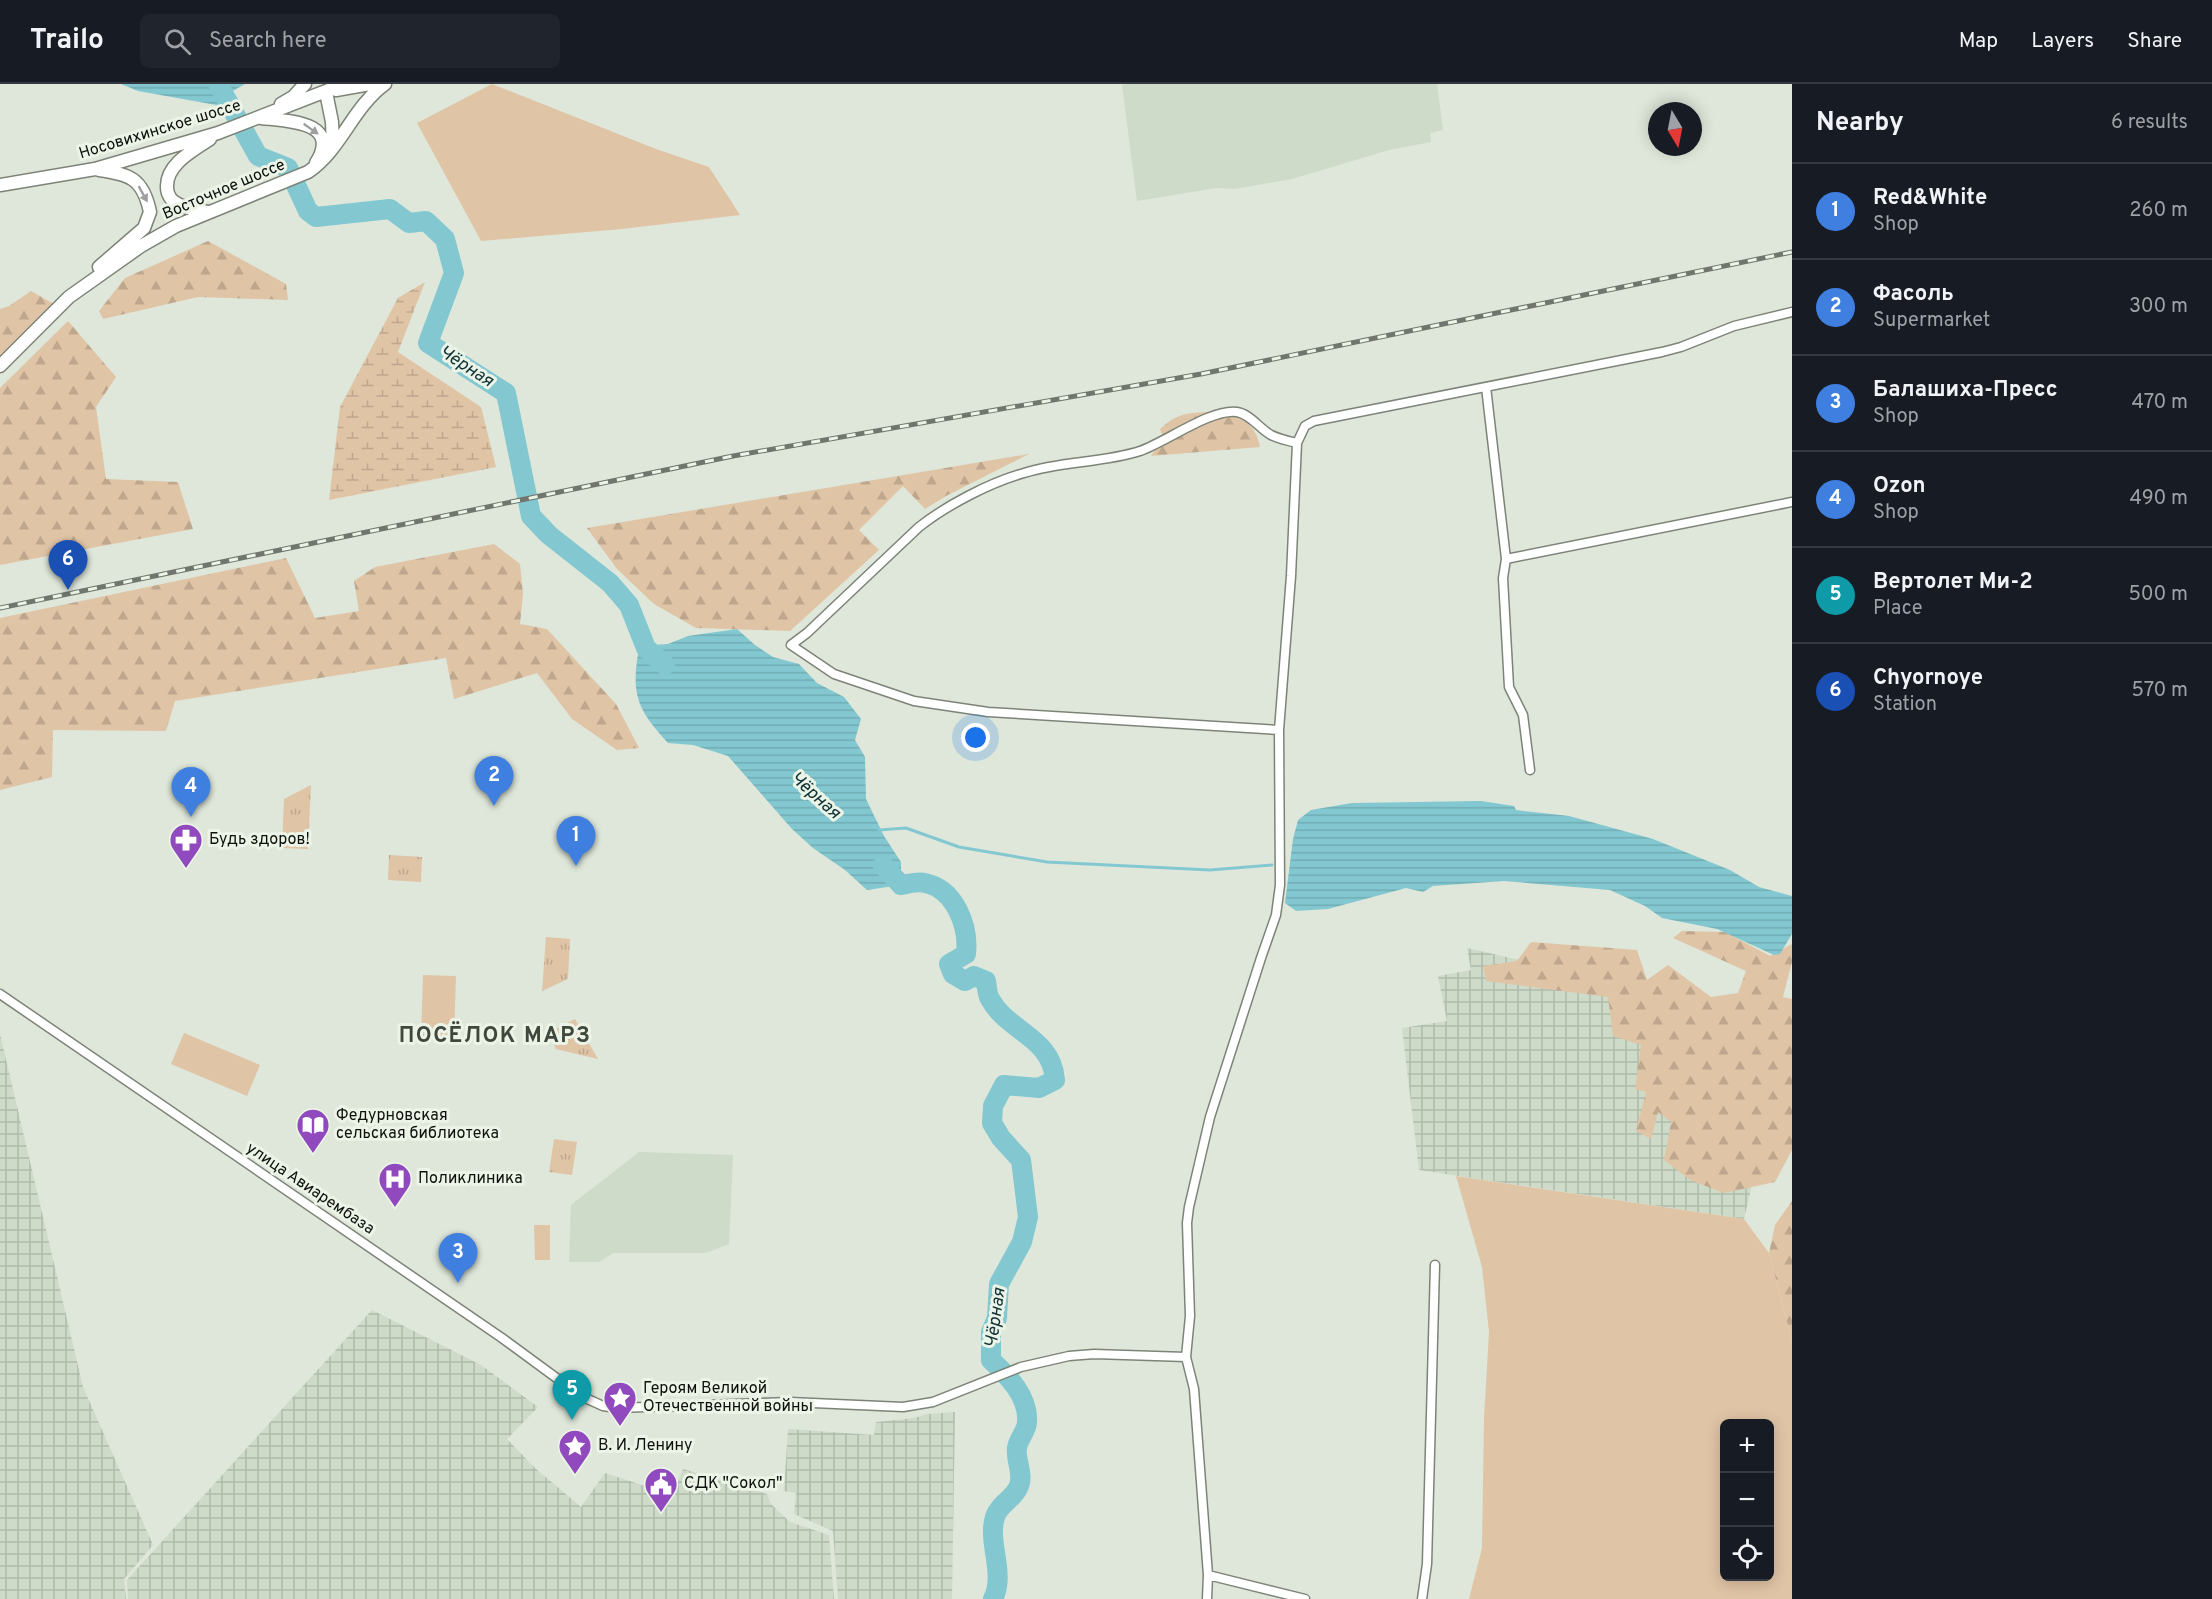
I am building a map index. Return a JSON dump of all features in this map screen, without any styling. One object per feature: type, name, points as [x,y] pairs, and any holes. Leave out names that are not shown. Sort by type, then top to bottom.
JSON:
[{"type":"main road","points":[[260,117],[293,97],[305,84]]},
{"type":"main road","points":[[326,92],[344,84]]},
{"type":"main road","points":[[326,92],[370,84]]},
{"type":"main road","name":"Восточное шоссе","points":[[0,366],[79,289],[141,246],[176,226],[306,173],[326,158],[360,107],[385,84]]},
{"type":"main road","points":[[326,92],[332,122],[333,148]]},
{"type":"main road","name":"Носовихинское шоссе","points":[[0,185],[94,169],[218,133],[326,92]]},
{"type":"main road","points":[[260,117],[301,122],[318,132],[322,141],[322,150],[318,160],[306,173]]},
{"type":"main road","points":[[209,212],[174,202],[167,191],[166,184],[174,166],[218,133]]},
{"type":"main road","points":[[79,289],[90,275],[144,228],[150,212],[142,188],[131,178],[123,173],[94,169]]},
{"type":"street","points":[[1207,1599],[1208,1575],[1194,1389],[1186,1357],[1190,1316],[1187,1223],[1210,1117],[1276,915],[1280,885],[1279,730],[1291,576],[1297,443],[1305,426],[1314,421],[1662,352],[1734,326],[1792,312]]},
{"type":"street","points":[[1486,387],[1506,559],[1503,578],[1509,687],[1523,715],[1530,770]]},
{"type":"street","points":[[1279,730],[988,711],[914,701],[834,674],[791,645],[807,633],[919,527],[937,513],[1024,472],[1140,451],[1192,425],[1224,413],[1237,412],[1270,434],[1297,443]]},
{"type":"street","points":[[1506,559],[1792,502]]},
{"type":"street","name":"улица Авиарембаза","points":[[0,994],[495,1333],[581,1396],[603,1406],[790,1402],[903,1407],[933,1402],[1021,1367],[1069,1356],[1094,1354],[1186,1357]]},
{"type":"street","points":[[1422,1599],[1427,1564],[1435,1265]]},
{"type":"street","points":[[1208,1575],[1305,1599]]},
{"type":"shaded area","points":[[1437,84],[1443,130],[1430,133],[1431,142],[1389,150],[1292,179],[1137,201],[1122,85]]},
{"type":"shaded area","points":[[1467,948],[1790,1022],[1744,1219],[1419,1170],[1402,1028],[1447,1021],[1438,976],[1471,970]]},
{"type":"shaded area","points":[[0,1034],[83,1387],[153,1545],[124,1579],[126,1599],[0,1599]]},
{"type":"shaded area","points":[[639,1152],[733,1155],[729,1244],[706,1253],[613,1253],[599,1262],[569,1262],[571,1205]]},
{"type":"shaded area","points":[[372,1310],[481,1365],[538,1407],[507,1439],[535,1468],[581,1507],[605,1473],[673,1495],[683,1469],[767,1494],[771,1504],[790,1522],[829,1535],[834,1599],[128,1599],[127,1580]]},
{"type":"shaded area","points":[[955,1412],[952,1599],[838,1599],[833,1531],[794,1514],[796,1493],[784,1491],[788,1429],[874,1435],[876,1422]]},
{"type":"green space","points":[[492,84],[656,149],[709,167],[740,215],[622,229],[481,241],[417,123]]},
{"type":"green space","points":[[208,241],[286,284],[288,300],[198,297],[103,319],[99,311],[125,278]]},
{"type":"green space","points":[[425,282],[398,352],[481,407],[496,467],[329,500],[340,407],[398,298]]},
{"type":"green space","points":[[31,291],[54,304],[0,357],[0,309],[9,306]]},
{"type":"green space","points":[[68,321],[116,377],[96,407],[106,479],[178,482],[193,529],[0,565],[0,388]]},
{"type":"green space","points":[[1216,411],[1239,418],[1250,426],[1255,432],[1260,447],[1151,456],[1163,437],[1160,429],[1167,423],[1186,414]]},
{"type":"green space","points":[[1029,454],[925,509],[903,486],[859,530],[879,550],[790,631],[696,628],[654,604],[617,569],[587,528]]},
{"type":"green space","points":[[494,544],[520,564],[523,594],[520,624],[547,629],[616,704],[639,748],[617,750],[572,719],[537,673],[454,699],[446,658],[175,701],[166,731],[53,730],[52,777],[0,790],[0,618],[286,558],[315,618],[359,611],[354,581],[375,567]]},
{"type":"green space","points":[[311,785],[308,849],[282,848],[284,799]]},
{"type":"green space","points":[[389,855],[422,857],[421,882],[388,880]]},
{"type":"green space","points":[[1682,931],[1725,932],[1770,956],[1792,944],[1792,962],[1783,997],[1792,999],[1792,1150],[1775,1182],[1724,1193],[1690,1180],[1664,1160],[1671,1122],[1658,1112],[1651,1139],[1636,1131],[1646,1092],[1635,1089],[1641,1045],[1613,1036],[1608,997],[1486,981],[1483,966],[1517,961],[1531,942],[1637,950],[1647,980],[1668,965],[1711,997],[1738,993],[1746,971],[1673,938]]},
{"type":"green space","points":[[546,937],[570,939],[568,979],[542,991]]},
{"type":"green space","points":[[423,975],[456,976],[454,1038],[421,1037]]},
{"type":"green space","points":[[575,1019],[598,1059],[556,1049],[548,1033]]},
{"type":"green space","points":[[184,1033],[260,1065],[247,1096],[171,1064]]},
{"type":"green space","points":[[554,1139],[577,1142],[572,1175],[549,1172]]},
{"type":"green space","points":[[1456,1176],[1744,1219],[1769,1253],[1792,1341],[1792,1599],[1469,1599],[1482,1548],[1484,1418],[1489,1332],[1482,1267]]},
{"type":"green space","points":[[1792,1201],[1792,1341],[1769,1253],[1775,1225]]},
{"type":"green space","points":[[534,1225],[550,1225],[550,1260],[535,1260]]},
{"type":"water","points":[[121,84],[245,84],[231,92],[236,99],[234,111],[222,106],[138,91]]},
{"type":"water","points":[[737,629],[773,657],[799,664],[817,683],[844,697],[861,719],[855,740],[865,757],[866,799],[884,836],[901,862],[901,885],[867,890],[792,829],[728,756],[693,745],[668,743],[650,722],[637,693],[638,654],[652,645],[668,644],[688,636]]},
{"type":"water","points":[[1481,801],[1514,806],[1516,810],[1569,816],[1653,839],[1730,870],[1759,887],[1792,896],[1792,934],[1780,954],[1774,955],[1717,929],[1662,918],[1645,906],[1610,890],[1504,881],[1433,886],[1423,892],[1406,888],[1328,909],[1296,911],[1285,903],[1293,839],[1298,820],[1311,810],[1352,803]]},
{"type":"waterway","name":"Чёрная","points":[[218,84],[258,156],[288,168],[308,211],[316,217],[390,209],[409,223],[426,221],[445,239],[454,273],[428,343],[506,393],[531,516],[549,535],[610,583],[629,605],[646,648],[665,665]]},
{"type":"waterway","points":[[879,830],[906,828],[959,847],[1047,862],[1210,870],[1272,865]]},
{"type":"waterway","name":"Чёрная","points":[[883,865],[901,885],[925,883],[935,887],[952,901],[962,921],[966,943],[966,954],[949,964],[953,974],[965,981],[974,976],[986,981],[989,997],[998,1010],[1038,1044],[1046,1054],[1055,1080],[1039,1088],[1004,1085],[993,1106],[992,1123],[1001,1138],[1021,1160],[1028,1217],[1022,1242],[999,1284],[997,1318],[991,1332],[991,1360],[1016,1388],[1027,1413],[1026,1429],[1017,1448],[1020,1483],[1016,1492],[997,1512],[993,1527],[998,1579],[993,1599]]},
{"type":"railway","points":[[0,608],[733,456],[1201,374],[1792,252]]},
{"type":"place","name":"Chyornoye","points":[[68,590]]},
{"type":"place","name":"Фасоль","points":[[494,806]]},
{"type":"place","name":"Ozon","points":[[191,817]]},
{"type":"place","name":"Red&White","points":[[576,866]]},
{"type":"place","name":"Будь здоров!","points":[[186,869]]},
{"type":"place","name":"Федурновская сельская библиотека","points":[[313,1154]]},
{"type":"place","name":"Поликлиника","points":[[395,1208]]},
{"type":"place","name":"Балашиха-Пресс","points":[[458,1283]]},
{"type":"place","name":"Вертолет Ми-2","points":[[572,1420]]},
{"type":"place","name":"Героям Великой Отечественной войны","points":[[620,1427]]},
{"type":"place","name":"В. И. Ленину","points":[[575,1475]]},
{"type":"place","name":"СДК \"Сокол\"","points":[[661,1513]]},
{"type":"district","name":"ПОСЁЛОК МАРЗ","points":[[495,1036]]}]
